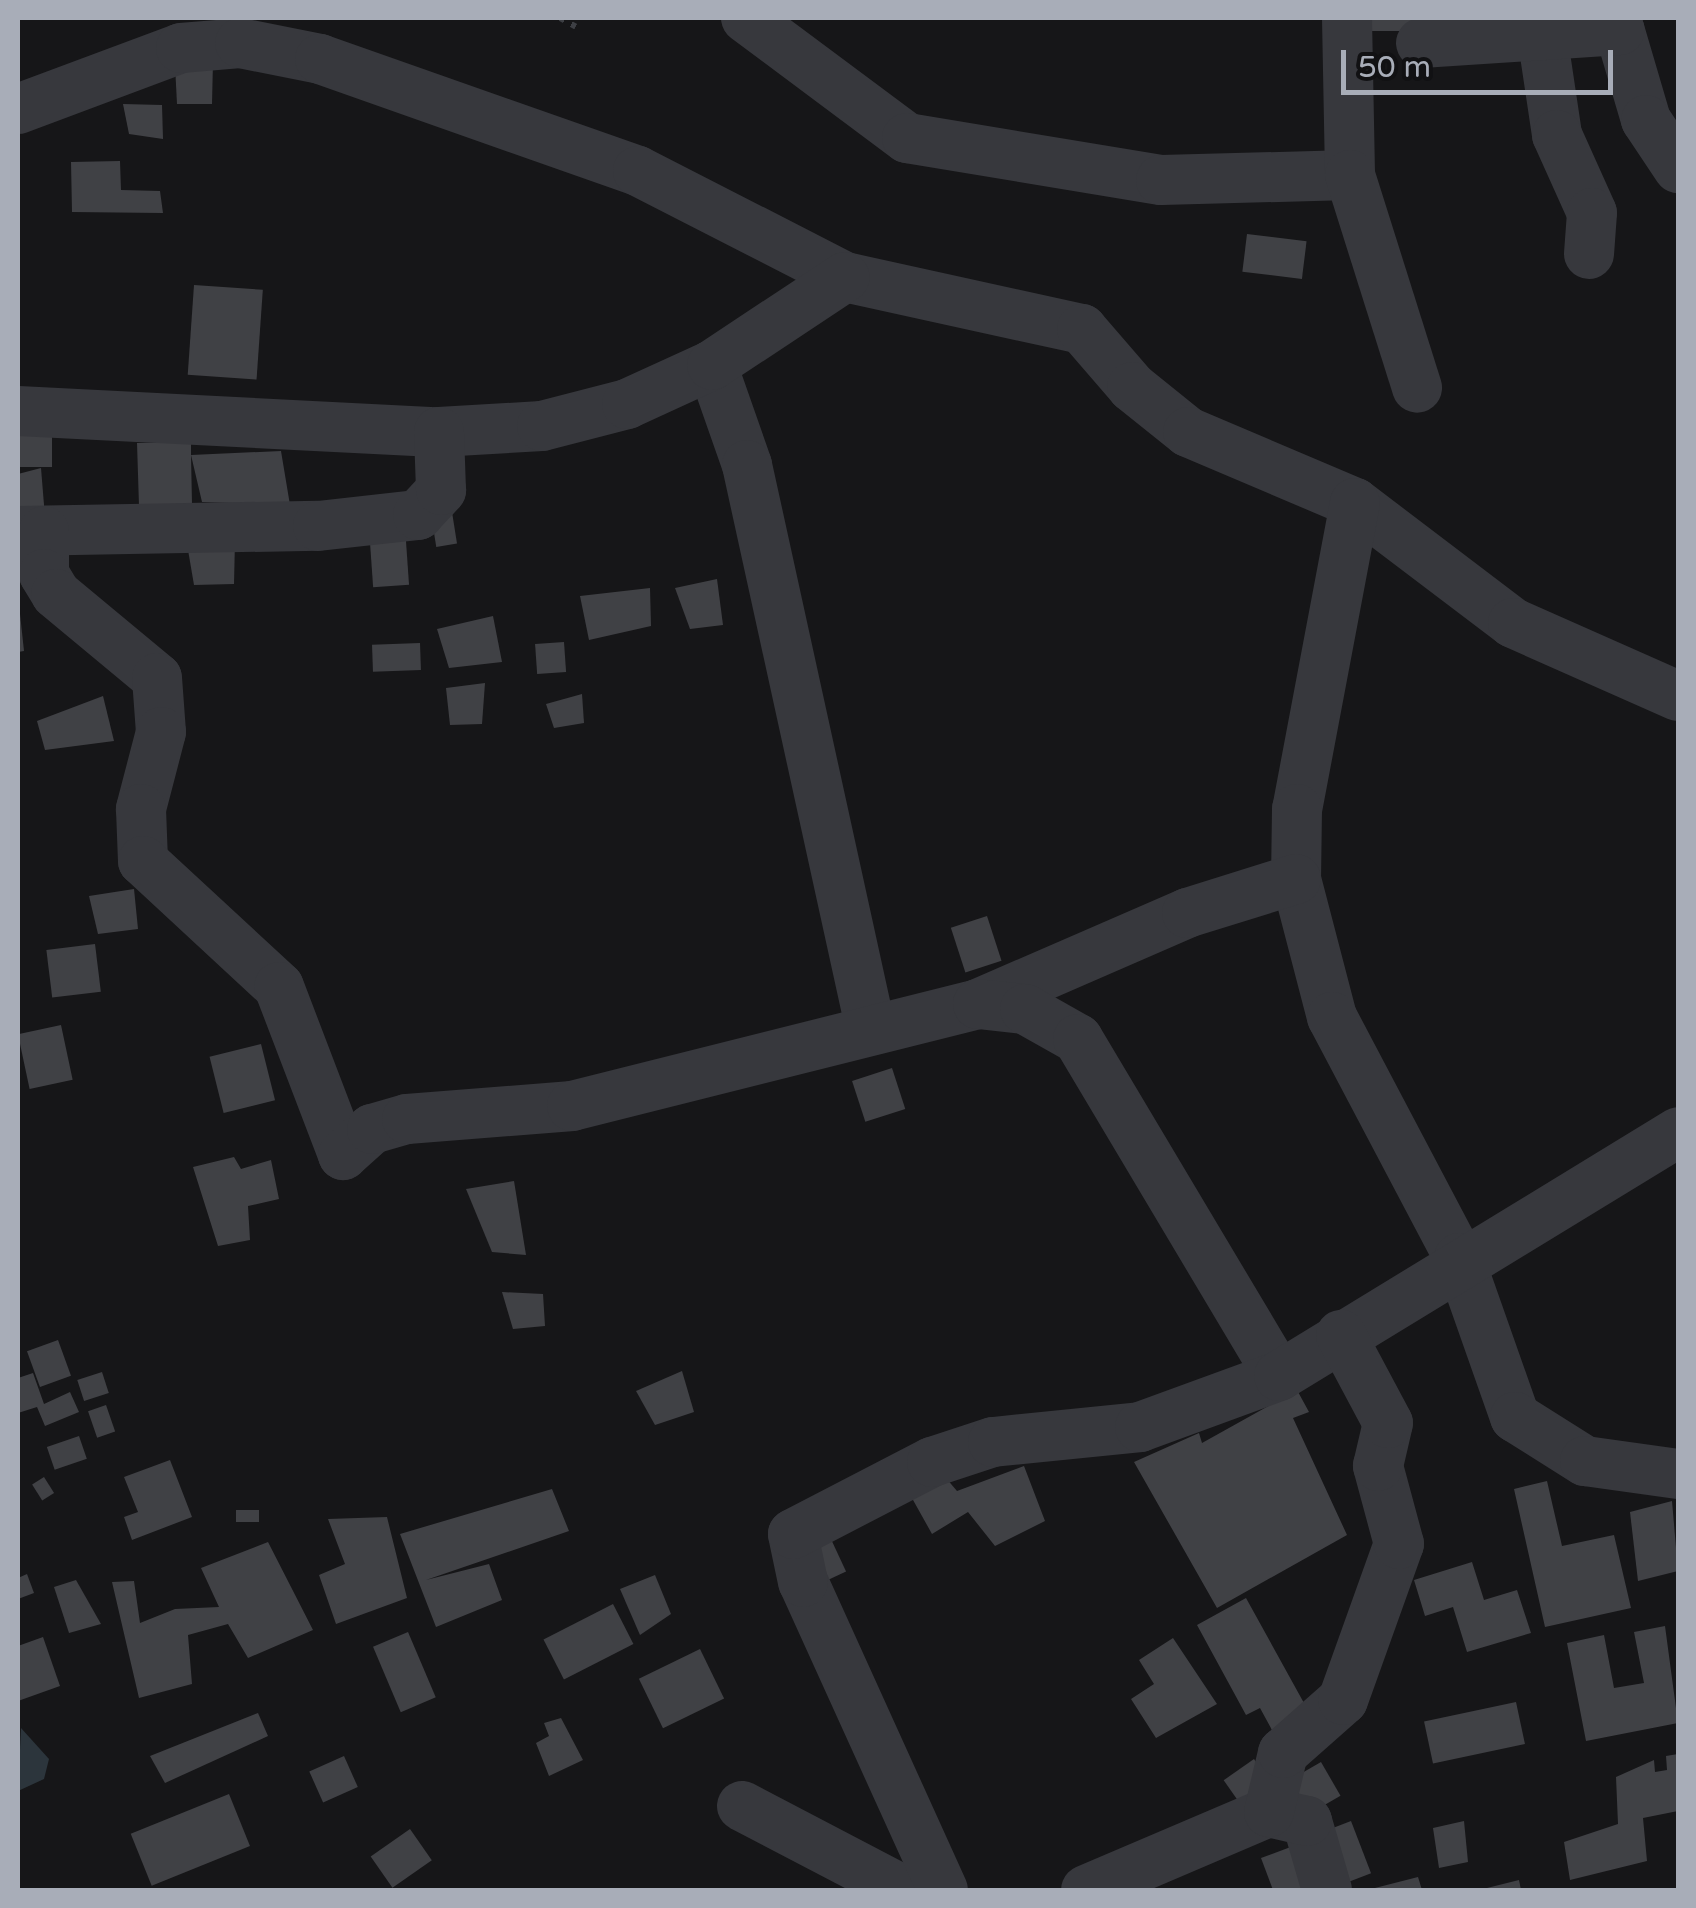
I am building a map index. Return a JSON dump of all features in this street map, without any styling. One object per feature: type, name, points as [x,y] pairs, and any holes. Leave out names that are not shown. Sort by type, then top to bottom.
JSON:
[{"type":"street","points":[[746,18],[907,138],[1161,180],[1350,175]]},
{"type":"street","points":[[1347,18],[1350,175],[1417,388]]},
{"type":"street","points":[[1421,43],[1543,41],[1618,24],[1646,120],[1678,168]]},
{"type":"street","points":[[1543,41],[1557,135],[1592,213],[1588,254]]},
{"type":"street","points":[[18,109],[181,48],[272,49],[638,171],[844,277],[1082,329],[1132,388],[1188,432],[1356,502],[1514,623],[1678,696]]},
{"type":"street","points":[[18,411],[439,432],[542,426],[627,404],[712,364],[844,277]]},
{"type":"street","points":[[712,364],[747,466],[870,1026]]},
{"type":"street","points":[[439,432],[441,490],[418,515],[318,526],[31,531],[44,574],[56,594],[157,678],[161,732],[141,809],[143,861],[279,986],[343,1155],[372,1130],[406,1119],[572,1106],[870,1026],[978,1004],[1186,913],[1296,879]]},
{"type":"street","points":[[1356,502],[1296,809],[1296,879],[1332,1016],[1459,1258],[1524,1428],[1584,1460],[1678,1474]]},
{"type":"street","points":[[978,1004],[1024,1009],[1078,1039],[1278,1376]]},
{"type":"street","points":[[943,1890],[803,1582],[793,1534],[978,1447],[1140,1426],[1278,1376],[1459,1258],[1678,1132]]},
{"type":"street","points":[[1269,1812],[1283,1754],[1343,1700],[1399,1544],[1378,1466],[1388,1423],[1342,1336]]},
{"type":"street","points":[[742,1806],[902,1890]]},
{"type":"street","points":[[1086,1890],[1269,1812],[1306,1821],[1327,1890]]},
{"type":"path","points":[[560,18],[576,27]]},
{"type":"shaded area","points":[[21,1728],[49,1759],[44,1779],[18,1791]]},
{"type":"building","points":[[1355,18],[1419,18],[1419,31],[1355,31]]},
{"type":"building","points":[[213,61],[212,104],[177,104],[175,65]]},
{"type":"building","points":[[123,104],[162,105],[163,139],[129,134]]},
{"type":"building","points":[[120,161],[121,190],[160,191],[163,213],[72,212],[71,162]]},
{"type":"building","points":[[1247,234],[1307,241],[1302,279],[1242,272]]},
{"type":"building","points":[[194,285],[263,290],[257,380],[188,375]]},
{"type":"building","points":[[18,423],[52,423],[52,467],[18,467]]},
{"type":"building","points":[[191,442],[192,504],[139,506],[137,443]]},
{"type":"building","points":[[281,451],[290,505],[202,502],[191,455]]},
{"type":"building","points":[[41,468],[45,517],[18,514],[18,474]]},
{"type":"building","points":[[452,512],[457,544],[436,547],[431,515]]},
{"type":"building","points":[[405,527],[409,585],[373,587],[369,530]]},
{"type":"building","points":[[235,540],[234,584],[194,585],[187,544]]},
{"type":"building","points":[[717,579],[723,625],[690,629],[675,588]]},
{"type":"building","points":[[650,588],[651,626],[589,640],[580,596]]},
{"type":"building","points":[[20,614],[24,651],[18,652]]},
{"type":"building","points":[[493,616],[502,662],[449,668],[437,629]]},
{"type":"building","points":[[564,642],[566,672],[537,674],[535,644]]},
{"type":"building","points":[[420,643],[421,670],[373,672],[372,645]]},
{"type":"building","points":[[485,683],[482,724],[450,725],[446,688]]},
{"type":"building","points":[[582,694],[584,723],[554,728],[546,704]]},
{"type":"building","points":[[103,696],[114,741],[45,750],[37,721]]},
{"type":"building","points":[[134,889],[138,929],[98,934],[89,896]]},
{"type":"building","points":[[987,916],[1002,961],[965,972],[951,928]]},
{"type":"building","points":[[95,944],[101,992],[52,998],[46,950]]},
{"type":"building","points":[[61,1025],[73,1080],[30,1089],[18,1034]]},
{"type":"building","points":[[261,1044],[275,1100],[224,1113],[210,1057]]},
{"type":"building","points":[[892,1068],[905,1109],[865,1122],[852,1081]]},
{"type":"building","points":[[234,1157],[241,1169],[271,1160],[279,1199],[248,1206],[250,1240],[218,1246],[193,1167]]},
{"type":"building","points":[[514,1181],[526,1255],[492,1252],[466,1189]]},
{"type":"building","points":[[502,1292],[543,1294],[545,1326],[513,1329]]},
{"type":"building","points":[[58,1340],[71,1376],[40,1387],[27,1351]]},
{"type":"building","points":[[682,1371],[694,1412],[655,1425],[636,1391]]},
{"type":"building","points":[[102,1372],[109,1393],[84,1401],[77,1380]]},
{"type":"building","points":[[33,1373],[44,1404],[70,1392],[79,1412],[45,1426],[37,1407],[18,1413],[18,1378]]},
{"type":"building","points":[[1297,1390],[1309,1412],[1293,1418],[1347,1535],[1217,1608],[1134,1462],[1199,1433],[1202,1443]]},
{"type":"building","points":[[106,1405],[115,1431],[97,1438],[88,1411]]},
{"type":"building","points":[[79,1436],[87,1459],[55,1470],[47,1447]]},
{"type":"building","points":[[170,1460],[192,1517],[132,1540],[124,1517],[138,1512],[124,1477]]},
{"type":"building","points":[[1024,1466],[1045,1521],[995,1546],[968,1512],[932,1534],[908,1491],[940,1471],[957,1491]]},
{"type":"building","points":[[44,1477],[54,1493],[42,1501],[32,1484]]},
{"type":"building","points":[[1547,1481],[1562,1546],[1614,1535],[1631,1608],[1545,1627],[1514,1489]]},
{"type":"building","points":[[552,1489],[569,1531],[426,1580],[489,1564],[502,1600],[436,1627],[400,1534]]},
{"type":"building","points":[[1672,1501],[1678,1571],[1638,1581],[1630,1512]]},
{"type":"building","points":[[236,1510],[259,1510],[259,1522],[236,1522]]},
{"type":"building","points":[[387,1517],[407,1598],[336,1624],[319,1575],[345,1564],[328,1519]]},
{"type":"building","points":[[830,1537],[846,1571],[822,1582],[806,1548]]},
{"type":"building","points":[[268,1542],[313,1630],[248,1658],[228,1624],[188,1635],[192,1684],[139,1698],[112,1582],[134,1581],[140,1623],[175,1609],[219,1607],[201,1568]]},
{"type":"building","points":[[1472,1562],[1484,1600],[1517,1590],[1531,1633],[1467,1652],[1453,1607],[1425,1616],[1414,1580]]},
{"type":"building","points":[[27,1574],[34,1593],[18,1599],[18,1578]]},
{"type":"building","points":[[655,1575],[671,1614],[640,1635],[620,1589]]},
{"type":"building","points":[[76,1580],[101,1624],[69,1633],[54,1587]]},
{"type":"building","points":[[1246,1598],[1315,1723],[1279,1743],[1260,1708],[1246,1715],[1197,1625]]},
{"type":"building","points":[[613,1604],[633,1644],[564,1680],[544,1639]]},
{"type":"building","points":[[1665,1626],[1678,1723],[1586,1741],[1567,1643],[1604,1635],[1614,1688],[1644,1683],[1634,1632]]},
{"type":"building","points":[[408,1632],[436,1697],[401,1712],[373,1647]]},
{"type":"building","points":[[43,1637],[60,1686],[18,1701],[18,1646]]},
{"type":"building","points":[[1173,1638],[1217,1704],[1156,1738],[1131,1699],[1154,1684],[1139,1660]]},
{"type":"building","points":[[700,1649],[724,1698],[663,1728],[639,1679]]},
{"type":"building","points":[[1516,1702],[1525,1744],[1433,1764],[1424,1722]]},
{"type":"building","points":[[258,1713],[268,1736],[165,1783],[150,1756]]},
{"type":"building","points":[[561,1718],[583,1760],[549,1776],[536,1743],[549,1736],[544,1723]]},
{"type":"building","points":[[1678,1754],[1678,1811],[1643,1818],[1647,1861],[1570,1880],[1564,1842],[1618,1824],[1616,1777],[1654,1760],[1655,1772],[1667,1770],[1666,1756]]},
{"type":"building","points":[[344,1756],[358,1787],[323,1803],[309,1771]]},
{"type":"building","points":[[1254,1759],[1273,1786],[1243,1807],[1224,1780]]},
{"type":"building","points":[[1321,1762],[1340,1796],[1310,1813],[1291,1780]]},
{"type":"building","points":[[229,1794],[250,1846],[152,1886],[131,1834]]},
{"type":"building","points":[[1351,1821],[1371,1873],[1335,1887],[1315,1835]]},
{"type":"building","points":[[1464,1821],[1468,1862],[1439,1868],[1433,1828]]},
{"type":"building","points":[[410,1829],[432,1860],[392,1888],[371,1857]]},
{"type":"building","points":[[1296,1845],[1313,1890],[1273,1890],[1261,1858]]},
{"type":"building","points":[[1418,1877],[1422,1890],[1371,1889]]},
{"type":"building","points":[[1519,1880],[1521,1890],[1483,1890],[1483,1889]]}]
